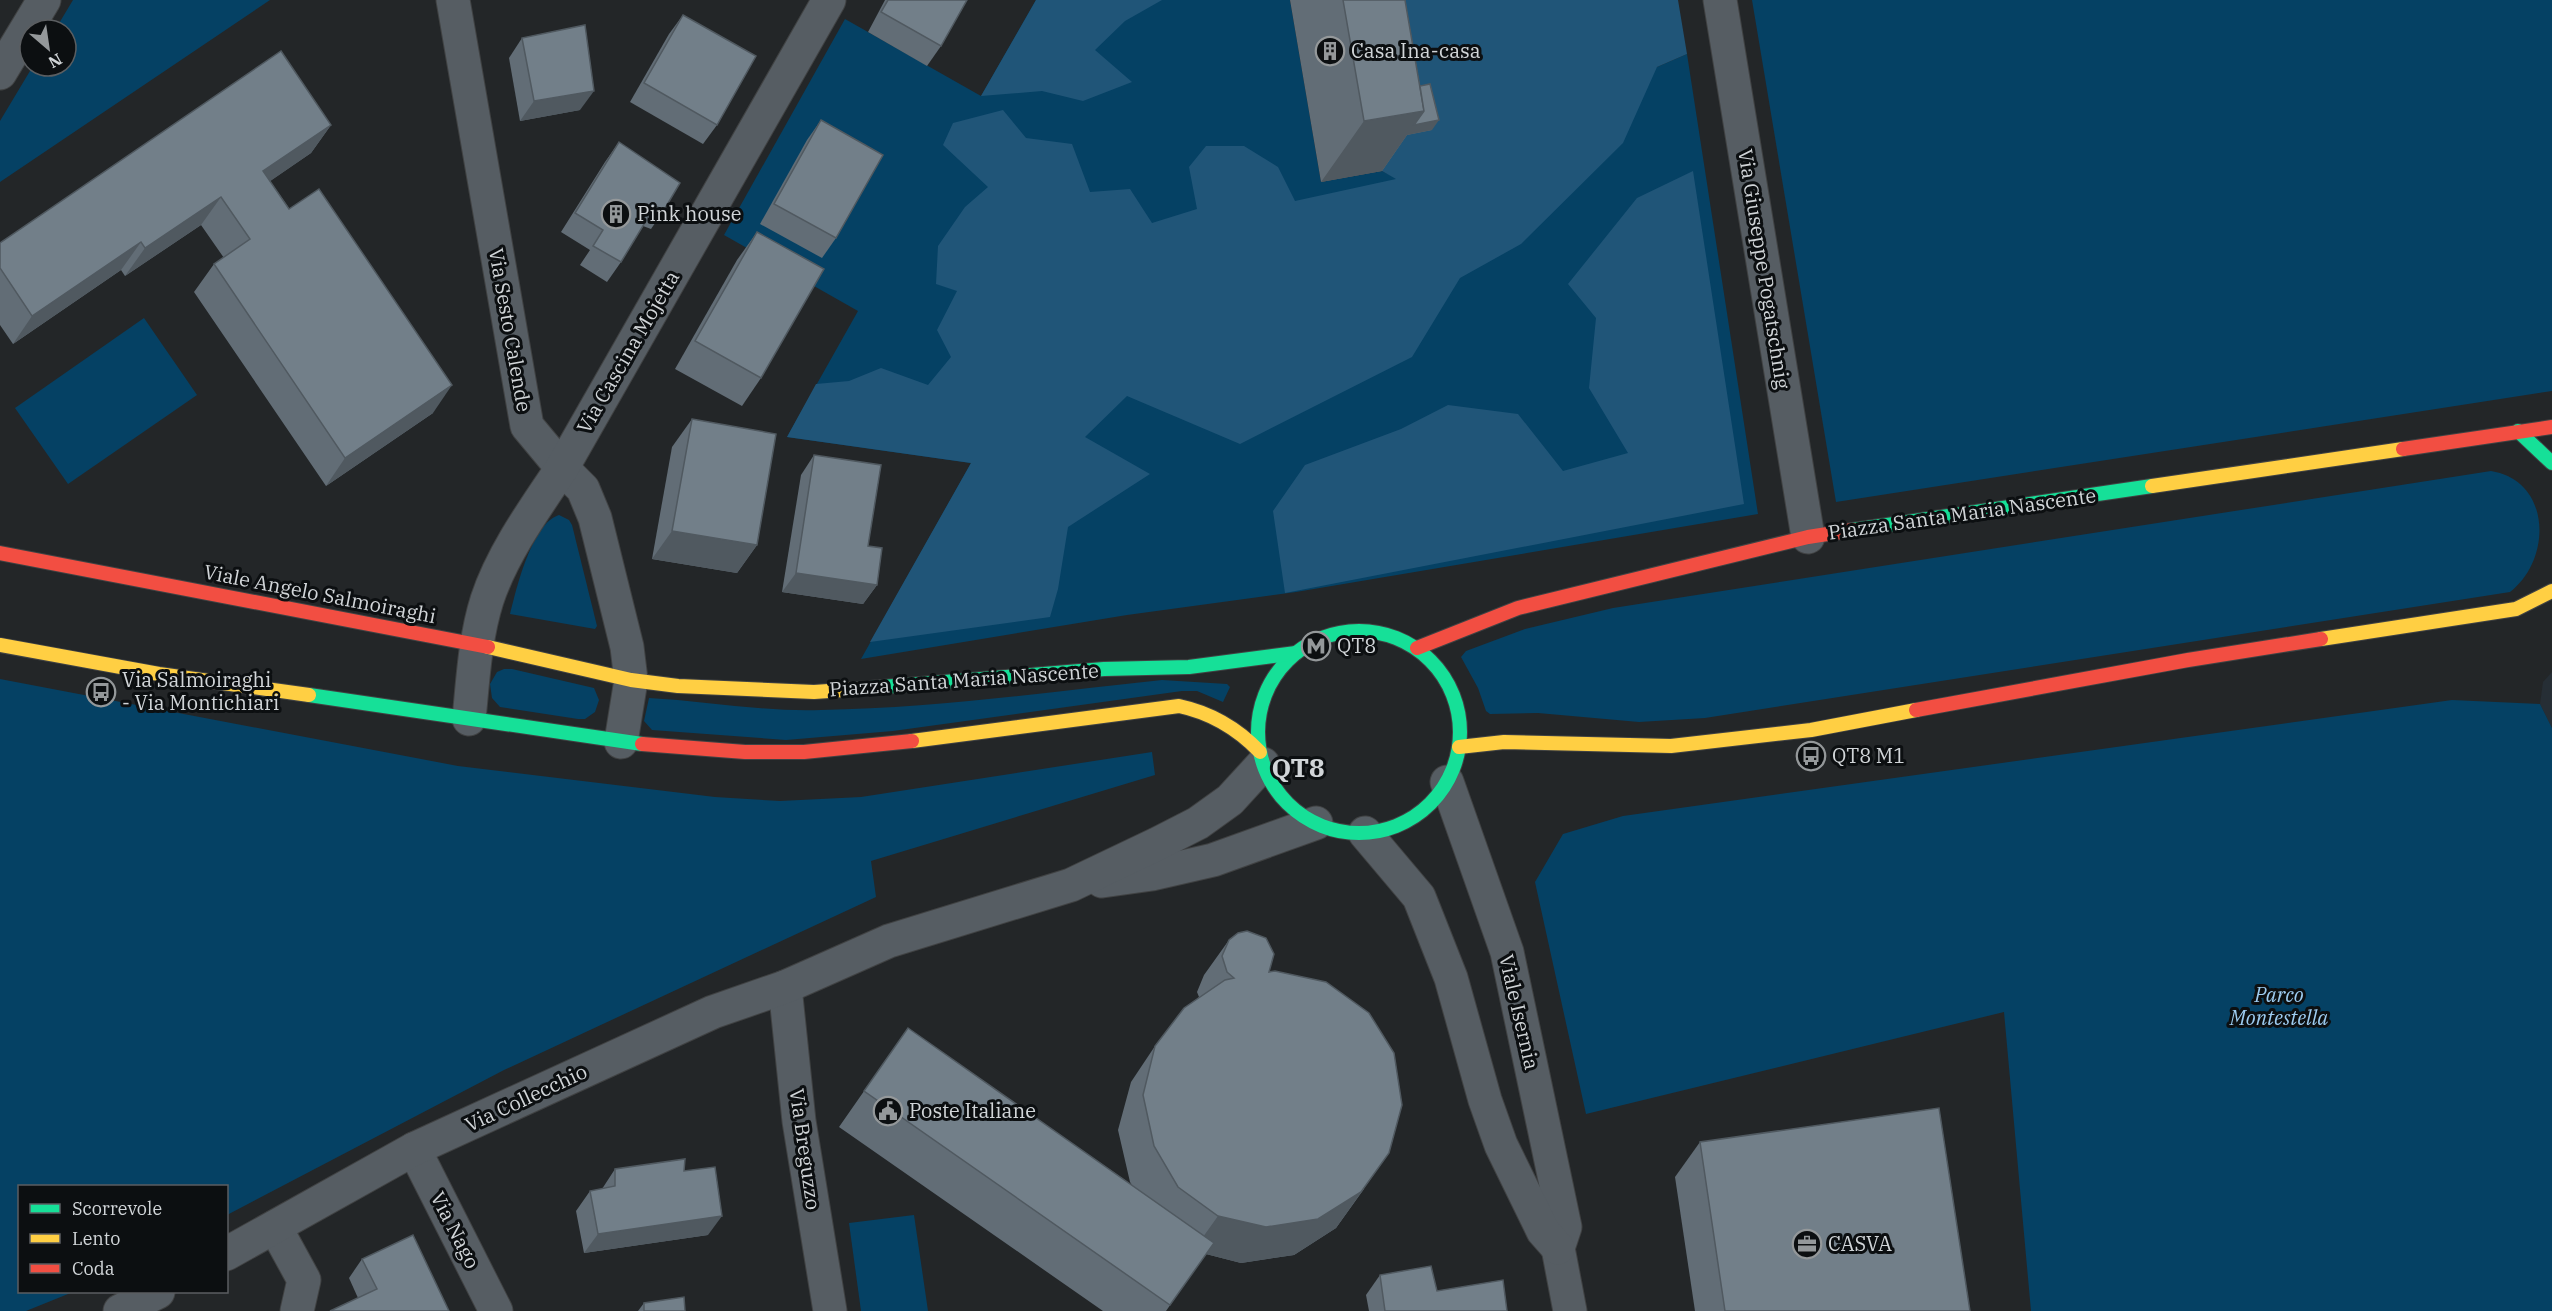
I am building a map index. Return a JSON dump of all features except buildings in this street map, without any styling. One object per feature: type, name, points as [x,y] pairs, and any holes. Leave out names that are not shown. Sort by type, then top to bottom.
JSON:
[{"type":"street","points":[[0,73],[44,0]]},
{"type":"street","name":"Via Sesto Calende","points":[[453,0],[527,426],[583,489],[595,518],[627,647],[632,680],[621,742]]},
{"type":"street","name":"Via Cascina Mojetta","points":[[469,719],[477,644],[487,600],[499,573],[531,513],[562,468],[829,0]]},
{"type":"street","name":"Via Giuseppe Pogatschnig","points":[[1720,0],[1808,537]]},
{"type":"street","name":"Piazza Santa Maria Nascente","points":[[1417,648],[1518,608],[1808,537],[2552,427]]},
{"type":"street","points":[[2518,431],[2552,463]]},
{"type":"street","name":"Viale Angelo Salmoiraghi","points":[[0,553],[477,644],[632,680]]},
{"type":"street","points":[[1460,747],[1504,741],[1671,746],[1811,730],[2188,660],[2516,609],[2552,591]]},
{"type":"street","points":[[0,645],[159,674],[621,742],[745,752],[804,752],[890,744],[1179,706],[1203,712],[1244,735],[1261,758],[1273,785],[1287,803],[1316,823],[1340,831],[1365,833],[1389,829],[1412,818],[1432,802],[1447,782],[1460,747],[1459,713],[1453,691],[1434,663],[1417,648],[1396,637],[1362,630],[1330,635],[1312,642],[1278,670],[1266,691],[1259,714],[1261,758],[1230,800],[1198,823],[1071,885],[889,941],[785,987]]},
{"type":"street","name":"Piazza Santa Maria Nascente","points":[[632,680],[678,686],[814,692],[1104,669],[1190,668],[1296,653]]},
{"type":"street","name":"Viale Isernia","points":[[1447,782],[1507,952],[1565,1227],[1558,1248],[1570,1311]]},
{"type":"street","points":[[1071,885],[1152,874],[1213,860],[1316,823]]},
{"type":"street","name":"Viale Isernia","points":[[1365,833],[1419,897],[1451,978],[1485,1100],[1501,1145],[1543,1231],[1558,1248]]},
{"type":"street","name":"Via Collecchio","points":[[228,1253],[414,1149],[713,1012],[785,987]]},
{"type":"street","name":"Via Breguzzo","points":[[785,987],[799,1121],[830,1311]]},
{"type":"street","name":"Via Nago","points":[[414,1149],[496,1311]]},
{"type":"street","points":[[275,1227],[304,1280],[297,1311]]},
{"type":"street","points":[[120,1311],[156,1293]]},
{"type":"shaded area","points":[[1036,0],[1162,0],[1125,21],[1095,50],[1132,82],[1083,101],[1042,91],[981,96]]},
{"type":"shaded area","points":[[1353,0],[1678,0],[1687,54],[1657,67],[1623,143],[1521,244],[1460,278],[1412,357],[1240,444],[1127,396],[1085,437],[1150,474],[1068,527],[1058,589],[1050,617],[870,642],[971,463],[787,437],[816,384],[849,381],[881,368],[928,385],[951,357],[937,330],[957,291],[936,284],[938,246],[965,207],[988,187],[943,145],[953,123],[1003,110],[1026,138],[1072,144],[1090,192],[1130,189],[1152,223],[1197,209],[1189,167],[1206,146],[1244,146],[1278,167],[1295,201],[1396,179],[1382,171]]},
{"type":"shaded area","points":[[1693,171],[1744,504],[1285,593],[1273,511],[1305,465],[1401,429],[1448,405],[1518,414],[1563,471],[1628,453],[1589,388],[1596,318],[1568,284],[1637,198]]},
{"type":"shaded area","points":[[2552,672],[2552,728],[2540,704],[2543,682]]},
{"type":"green space","points":[[73,0],[270,0],[0,182],[0,121],[26,78],[78,78],[78,18],[62,18]]},
{"type":"green space","points":[[1036,0],[1290,0],[1321,182],[1382,171],[1398,179],[1687,54],[1758,514],[1296,592],[1127,615],[861,659],[971,463],[787,437],[858,311],[724,235],[845,19],[981,96]]},
{"type":"green space","points":[[1752,0],[2552,0],[2552,391],[1836,502]]},
{"type":"green space","points":[[144,318],[197,395],[68,484],[15,408]]},
{"type":"green space","points":[[2491,471],[2511,478],[2526,490],[2535,505],[2539,523],[2539,542],[2533,561],[2524,578],[2510,592],[1705,718],[1639,722],[1538,713],[1490,714],[1486,711],[1478,688],[1461,657],[1466,651],[1525,629],[1613,608]]},
{"type":"green space","points":[[559,515],[569,520],[572,525],[597,626],[595,629],[510,614],[521,574],[533,543],[549,521]]},
{"type":"green space","points":[[504,669],[594,688],[599,700],[595,712],[585,719],[578,719],[500,707],[492,698],[490,684],[497,672]]},
{"type":"green space","points":[[0,679],[458,766],[715,797],[780,801],[861,797],[1152,752],[1155,775],[871,861],[876,897],[504,1070],[228,1214],[228,1185],[18,1185],[18,1293],[71,1293],[26,1311],[0,1311]]},
{"type":"green space","points":[[1162,680],[1227,684],[1230,687],[1223,702],[1197,691],[1182,691],[893,731],[786,740],[652,730],[644,721],[649,698],[778,709],[864,709],[992,699]]},
{"type":"green space","name":"Parco Montestella","points":[[2452,700],[2540,704],[2552,728],[2552,1311],[2031,1311],[2004,1012],[1586,1114],[1535,882],[1563,834],[1623,816]]},
{"type":"green space","points":[[914,1215],[928,1311],[861,1311],[849,1223]]},
{"type":"traffic: fast","points":[[2518,431],[2552,463]]},
{"type":"traffic: fast","points":[[1853,530],[2152,486]]},
{"type":"traffic: fast","points":[[1349,631],[1369,631],[1398,638],[1431,660],[1453,693],[1460,732],[1453,771],[1431,804],[1398,826],[1369,833],[1349,833],[1320,826],[1287,804],[1265,771],[1258,742],[1258,722],[1265,693],[1287,660],[1320,638],[1349,631]]},
{"type":"traffic: fast","points":[[858,689],[1104,669],[1189,667],[1296,653]]},
{"type":"traffic: fast","points":[[309,695],[642,744]]},
{"type":"traffic: slow","points":[[2152,486],[2403,449]]},
{"type":"traffic: slow","points":[[2321,639],[2516,609],[2552,591]]},
{"type":"traffic: slow","points":[[0,645],[159,674],[309,695]]},
{"type":"traffic: slow","points":[[488,647],[631,680],[678,686],[814,692],[858,689]]},
{"type":"traffic: slow","points":[[912,741],[1179,706],[1213,717],[1242,736],[1260,752]]},
{"type":"traffic: slow","points":[[1459,747],[1504,742],[1671,746],[1811,730],[1916,710]]},
{"type":"traffic: jam","points":[[2403,449],[2552,427]]},
{"type":"traffic: jam","points":[[1417,648],[1518,608],[1808,537],[1853,530]]},
{"type":"traffic: jam","points":[[0,553],[488,647]]},
{"type":"traffic: jam","points":[[1916,710],[2188,660],[2321,639]]},
{"type":"traffic: jam","points":[[642,744],[745,752],[804,752],[912,741]]},
{"type":"place","name":"Casa Ina-casa","points":[[1330,51]]},
{"type":"place","name":"Pink house","points":[[616,214]]},
{"type":"place","name":"QT8","points":[[1316,646]]},
{"type":"place","name":"Via Salmoiraghi - Via Montichiari","points":[[101,692]]},
{"type":"place","name":"QT8 M1","points":[[1811,756]]},
{"type":"place","name":"Poste Italiane","points":[[888,1111]]},
{"type":"place","name":"CASVA","points":[[1807,1244]]},
{"type":"district","name":"QT8","points":[[1298,768]]}]
